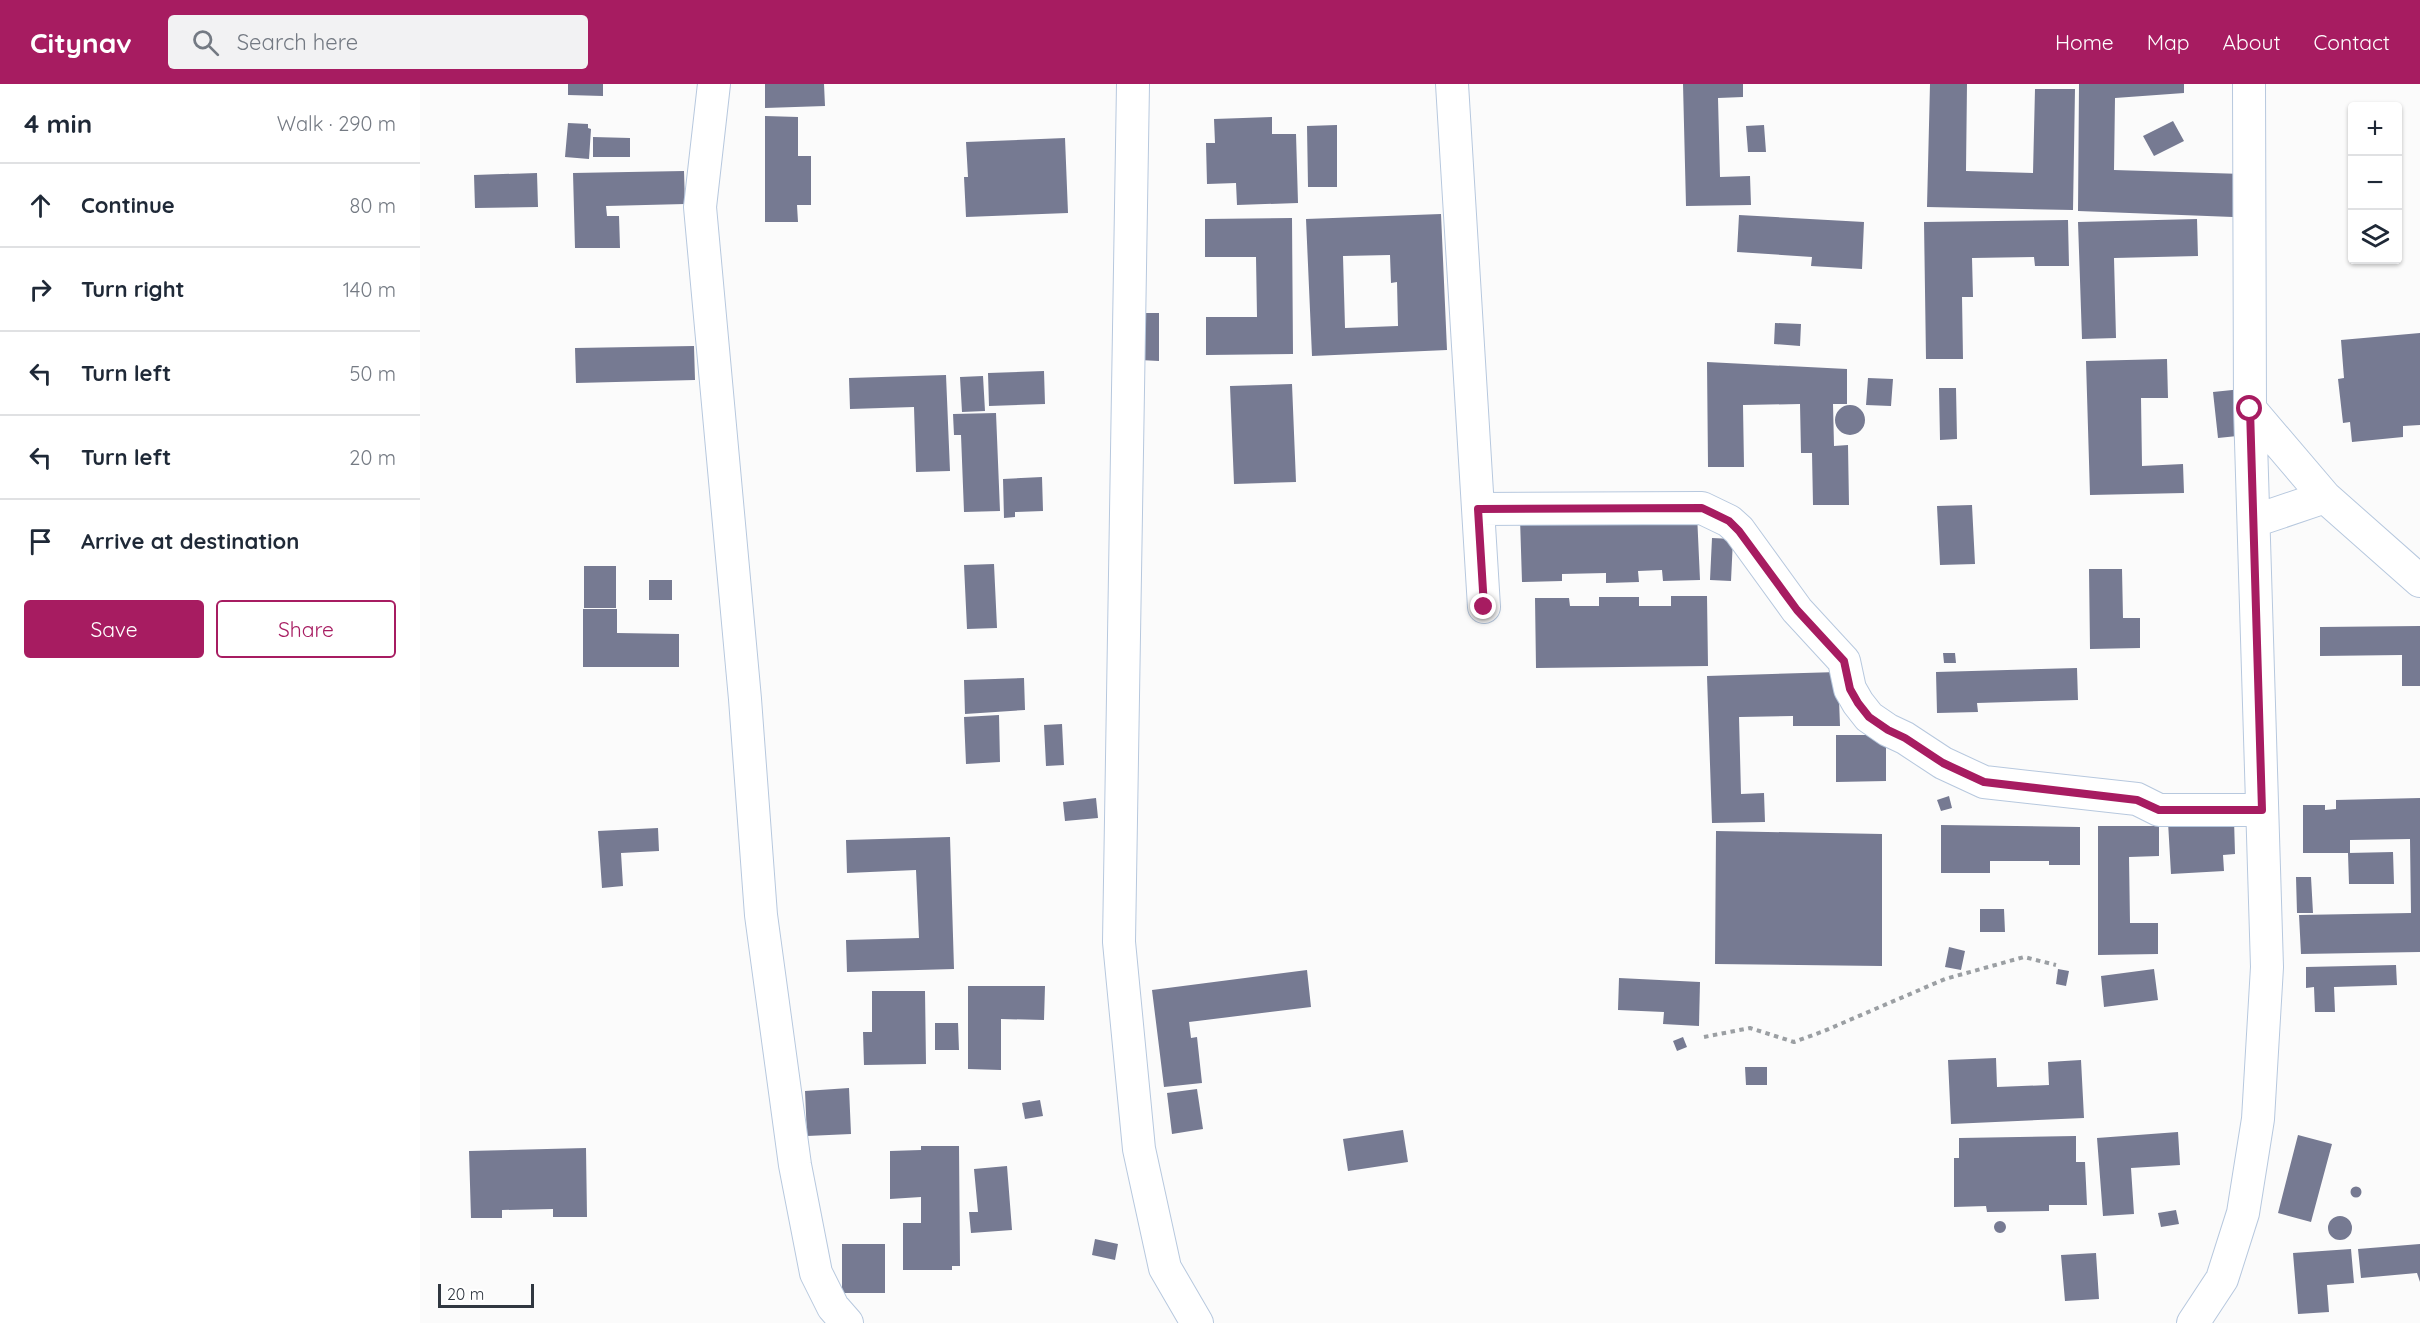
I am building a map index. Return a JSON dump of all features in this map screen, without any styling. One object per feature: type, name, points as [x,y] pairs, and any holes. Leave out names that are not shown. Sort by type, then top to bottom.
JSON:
[{"type":"street","points":[[714,84],[700,207],[746,699],[762,915],[795,1165],[816,1273],[833,1307],[847,1323]]},
{"type":"street","points":[[1133,84],[1119,942],[1139,1149],[1165,1268],[1197,1323]]},
{"type":"street","points":[[1452,84],[1484,607]]},
{"type":"street","points":[[2193,1323],[2222,1279],[2243,1213],[2258,1119],[2266,967],[2250,409],[2249,84]]},
{"type":"street","points":[[2250,409],[2325,497],[2420,581]]},
{"type":"street","points":[[2254,520],[2325,497]]},
{"type":"street","points":[[1478,509],[1702,508],[1729,521],[1739,531],[1797,610],[1844,661],[1850,689],[1869,717],[1943,763],[1984,782],[2137,800],[2159,810],[2262,810]]},
{"type":"path","points":[[1704,1036],[1750,1028],[1794,1042],[1945,979],[2024,957],[2056,965]]},
{"type":"building","points":[[568,84],[603,84],[603,96],[568,95]]},
{"type":"building","points":[[765,84],[824,84],[825,106],[765,108]]},
{"type":"building","points":[[1683,84],[1743,84],[1743,97],[1718,98],[1720,177],[1750,176],[1751,205],[1686,206]]},
{"type":"building","points":[[1930,84],[1967,84],[1966,171],[2033,173],[2035,89],[2075,89],[2073,210],[1927,207]]},
{"type":"building","points":[[2079,84],[2184,84],[2184,93],[2115,98],[2114,170],[2243,174],[2234,198],[2233,217],[2078,211]]},
{"type":"building","points":[[765,116],[798,117],[798,156],[811,156],[811,205],[797,205],[798,222],[765,222]]},
{"type":"building","points":[[1272,117],[1272,134],[1296,134],[1298,203],[1237,205],[1236,183],[1207,184],[1206,143],[1215,143],[1214,119]]},
{"type":"building","points":[[2173,121],[2184,141],[2154,156],[2143,136]]},
{"type":"building","points":[[568,123],[588,124],[588,128],[591,129],[589,159],[565,157]]},
{"type":"building","points":[[1337,125],[1337,187],[1308,187],[1307,126]]},
{"type":"building","points":[[1764,125],[1766,152],[1748,152],[1746,126]]},
{"type":"building","points":[[593,137],[630,138],[630,157],[593,157]]},
{"type":"building","points":[[1065,138],[1068,213],[966,217],[964,177],[968,177],[966,142]]},
{"type":"building","points":[[684,171],[685,204],[606,206],[607,216],[619,216],[620,248],[575,248],[573,173]]},
{"type":"building","points":[[537,173],[538,207],[475,208],[474,175]]},
{"type":"building","points":[[1441,214],[1447,350],[1312,356],[1306,219]],"holes":[[[1390,255],[1391,283],[1397,282],[1398,326],[1345,328],[1343,256]]]},
{"type":"building","points":[[1739,215],[1864,222],[1862,269],[1811,266],[1812,257],[1737,252]]},
{"type":"building","points":[[1292,218],[1293,354],[1206,355],[1206,317],[1257,317],[1256,257],[1205,257],[1205,219]]},
{"type":"building","points":[[2197,219],[2198,256],[2114,258],[2116,338],[2082,339],[2078,222]]},
{"type":"building","points":[[2068,220],[2069,266],[2035,266],[2034,257],[1972,258],[1973,297],[1962,297],[1963,359],[1926,359],[1924,222]]},
{"type":"building","points":[[1141,313],[1159,313],[1159,361],[1140,360]]},
{"type":"building","points":[[1775,323],[1801,324],[1800,346],[1774,344]]},
{"type":"building","points":[[2420,333],[2420,425],[2403,426],[2403,437],[2352,442],[2350,422],[2343,423],[2338,379],[2344,378],[2341,340]]},
{"type":"building","points":[[694,346],[695,380],[576,383],[575,348]]},
{"type":"building","points":[[2167,359],[2168,398],[2141,398],[2142,466],[2183,464],[2184,493],[2090,495],[2086,361]]},
{"type":"building","points":[[1707,362],[1847,369],[1847,404],[1833,404],[1834,446],[1848,445],[1849,505],[1813,505],[1812,453],[1801,453],[1800,404],[1743,405],[1744,467],[1708,467]]},
{"type":"building","points":[[1044,371],[1045,404],[989,406],[988,373]]},
{"type":"building","points":[[946,375],[950,471],[916,472],[914,407],[850,409],[849,378]]},
{"type":"building","points":[[983,376],[985,411],[962,412],[960,377]]},
{"type":"building","points":[[1868,378],[1893,379],[1891,406],[1866,405]]},
{"type":"building","points":[[1292,384],[1296,482],[1234,484],[1230,386]]},
{"type":"building","points":[[1939,388],[1956,388],[1957,439],[1940,440]]},
{"type":"building","points":[[2242,389],[2247,435],[2218,438],[2213,392]]},
{"type":"building","points":[[1850,405],[1860,410],[1865,420],[1860,430],[1850,435],[1840,430],[1835,420],[1840,410]]},
{"type":"building","points":[[996,413],[1000,511],[964,512],[961,435],[954,435],[953,414]]},
{"type":"building","points":[[1042,477],[1043,511],[1015,512],[1015,517],[1004,518],[1003,479]]},
{"type":"building","points":[[1972,505],[1975,564],[1940,565],[1937,506]]},
{"type":"building","points":[[1697,514],[1700,580],[1663,581],[1662,570],[1638,571],[1639,582],[1606,583],[1606,573],[1562,574],[1562,581],[1522,582],[1520,519]]},
{"type":"building","points":[[1712,538],[1733,539],[1731,581],[1710,580]]},
{"type":"building","points":[[994,564],[997,628],[967,629],[964,565]]},
{"type":"building","points":[[584,566],[616,566],[616,608],[584,608]]},
{"type":"building","points":[[2089,569],[2122,569],[2123,618],[2140,618],[2140,648],[2090,649]]},
{"type":"building","points":[[649,580],[672,580],[672,600],[649,600]]},
{"type":"building","points":[[1671,596],[1707,596],[1708,666],[1536,668],[1535,598],[1569,598],[1570,606],[1599,606],[1599,597],[1639,597],[1639,606],[1671,606]]},
{"type":"building","points":[[583,609],[617,609],[617,633],[679,634],[679,667],[583,667]]},
{"type":"building","points":[[2420,626],[2420,686],[2402,686],[2402,655],[2320,656],[2320,627]]},
{"type":"building","points":[[1943,653],[1955,653],[1956,663],[1944,663]]},
{"type":"building","points":[[2077,668],[2078,700],[1977,703],[1978,712],[1937,713],[1936,672]]},
{"type":"building","points":[[1838,672],[1840,726],[1793,726],[1793,716],[1739,717],[1741,794],[1764,793],[1765,822],[1712,823],[1707,676]]},
{"type":"building","points":[[1024,678],[1025,710],[965,714],[964,680]]},
{"type":"building","points":[[999,715],[1000,762],[966,764],[964,717]]},
{"type":"building","points":[[1062,724],[1064,765],[1046,766],[1044,725]]},
{"type":"building","points":[[1836,735],[1886,735],[1886,781],[1836,782]]},
{"type":"building","points":[[1949,796],[1952,808],[1941,811],[1937,800]]},
{"type":"building","points":[[1096,798],[1098,818],[1065,821],[1063,802]]},
{"type":"building","points":[[2420,798],[2420,952],[2301,954],[2299,915],[2411,913],[2410,839],[2350,840],[2350,853],[2303,853],[2303,805],[2325,805],[2325,810],[2336,809],[2336,800]]},
{"type":"building","points":[[2234,819],[2235,854],[2223,855],[2224,871],[2171,874],[2168,822]]},
{"type":"building","points":[[1941,825],[2080,827],[2080,865],[2049,865],[2049,861],[1990,861],[1990,873],[1941,873]]},
{"type":"building","points":[[2098,826],[2159,826],[2159,856],[2129,857],[2130,923],[2158,923],[2158,954],[2098,955]]},
{"type":"building","points":[[658,828],[659,851],[621,853],[623,886],[602,888],[598,831]]},
{"type":"building","points":[[1716,831],[1882,834],[1882,966],[1715,964]]},
{"type":"building","points":[[950,837],[954,969],[847,972],[846,940],[919,938],[916,870],[847,873],[846,840]]},
{"type":"building","points":[[2393,852],[2394,884],[2349,884],[2348,853]]},
{"type":"building","points":[[2296,877],[2311,877],[2313,913],[2297,913]]},
{"type":"building","points":[[1980,909],[2004,909],[2005,932],[1980,932]]},
{"type":"building","points":[[1949,947],[1965,951],[1961,970],[1945,967]]},
{"type":"building","points":[[2396,965],[2397,985],[2334,987],[2335,1012],[2315,1012],[2314,987],[2306,988],[2306,967]]},
{"type":"building","points":[[2058,969],[2069,971],[2066,986],[2056,984]]},
{"type":"building","points":[[2154,969],[2158,1000],[2104,1007],[2101,976]]},
{"type":"building","points":[[1307,970],[1311,1007],[1189,1022],[1191,1038],[1197,1037],[1202,1083],[1164,1087],[1152,990]]},
{"type":"building","points":[[1619,978],[1700,982],[1699,1026],[1663,1024],[1664,1012],[1618,1010]]},
{"type":"building","points":[[968,986],[1045,986],[1044,1020],[1001,1019],[1001,1070],[968,1069]]},
{"type":"building","points":[[872,991],[925,991],[926,1064],[864,1065],[863,1032],[872,1032]]},
{"type":"building","points":[[935,1023],[958,1023],[959,1050],[935,1050]]},
{"type":"building","points":[[1683,1037],[1687,1047],[1677,1051],[1673,1041]]},
{"type":"building","points":[[1996,1058],[1997,1087],[2049,1085],[2048,1062],[2081,1060],[2084,1118],[1951,1124],[1948,1060]]},
{"type":"building","points":[[1745,1067],[1767,1067],[1767,1085],[1746,1085]]},
{"type":"building","points":[[849,1088],[851,1134],[807,1136],[805,1091]]},
{"type":"building","points":[[1197,1089],[1203,1129],[1172,1134],[1167,1093]]},
{"type":"building","points":[[1040,1100],[1043,1116],[1025,1119],[1022,1103]]},
{"type":"building","points":[[1403,1130],[1408,1162],[1348,1171],[1343,1139]]},
{"type":"building","points":[[2178,1132],[2180,1165],[2131,1168],[2134,1214],[2103,1216],[2097,1138]]},
{"type":"building","points":[[2298,1135],[2332,1144],[2311,1222],[2278,1213]]},
{"type":"building","points":[[2076,1136],[2076,1162],[2085,1162],[2087,1205],[2049,1205],[2049,1211],[1987,1212],[1986,1206],[1954,1207],[1954,1158],[1959,1158],[1959,1138]]},
{"type":"building","points":[[921,1146],[959,1146],[960,1266],[952,1266],[952,1270],[903,1270],[903,1223],[921,1223],[921,1197],[890,1199],[890,1151],[921,1150]]},
{"type":"building","points":[[586,1148],[587,1217],[553,1217],[553,1209],[502,1210],[502,1218],[471,1218],[469,1151]]},
{"type":"building","points":[[1007,1166],[1012,1230],[971,1233],[969,1212],[978,1212],[974,1169]]},
{"type":"building","points":[[2356,1186],[2362,1192],[2356,1198],[2350,1192]]},
{"type":"building","points":[[2176,1210],[2179,1224],[2161,1227],[2158,1213]]},
{"type":"building","points":[[2340,1216],[2349,1219],[2352,1228],[2349,1237],[2340,1240],[2331,1237],[2328,1228],[2331,1219]]},
{"type":"building","points":[[2002,1221],[2006,1227],[2002,1233],[1998,1233],[1994,1225]]},
{"type":"building","points":[[1095,1239],[1118,1244],[1115,1260],[1092,1255]]},
{"type":"building","points":[[842,1244],[885,1244],[885,1293],[842,1293]]},
{"type":"building","points":[[2420,1244],[2420,1282],[2417,1273],[2361,1278],[2358,1249]]},
{"type":"building","points":[[2351,1249],[2354,1283],[2327,1285],[2329,1312],[2298,1314],[2293,1253]]},
{"type":"building","points":[[2096,1253],[2099,1299],[2065,1301],[2061,1255]]},
{"type":"route","points":[[1484,607],[1478,509],[1702,508],[1729,521],[1739,531],[1797,610],[1844,661],[1850,689],[1869,717],[1943,763],[1984,782],[2137,800],[2159,810],[2262,810],[2250,409]]}]
